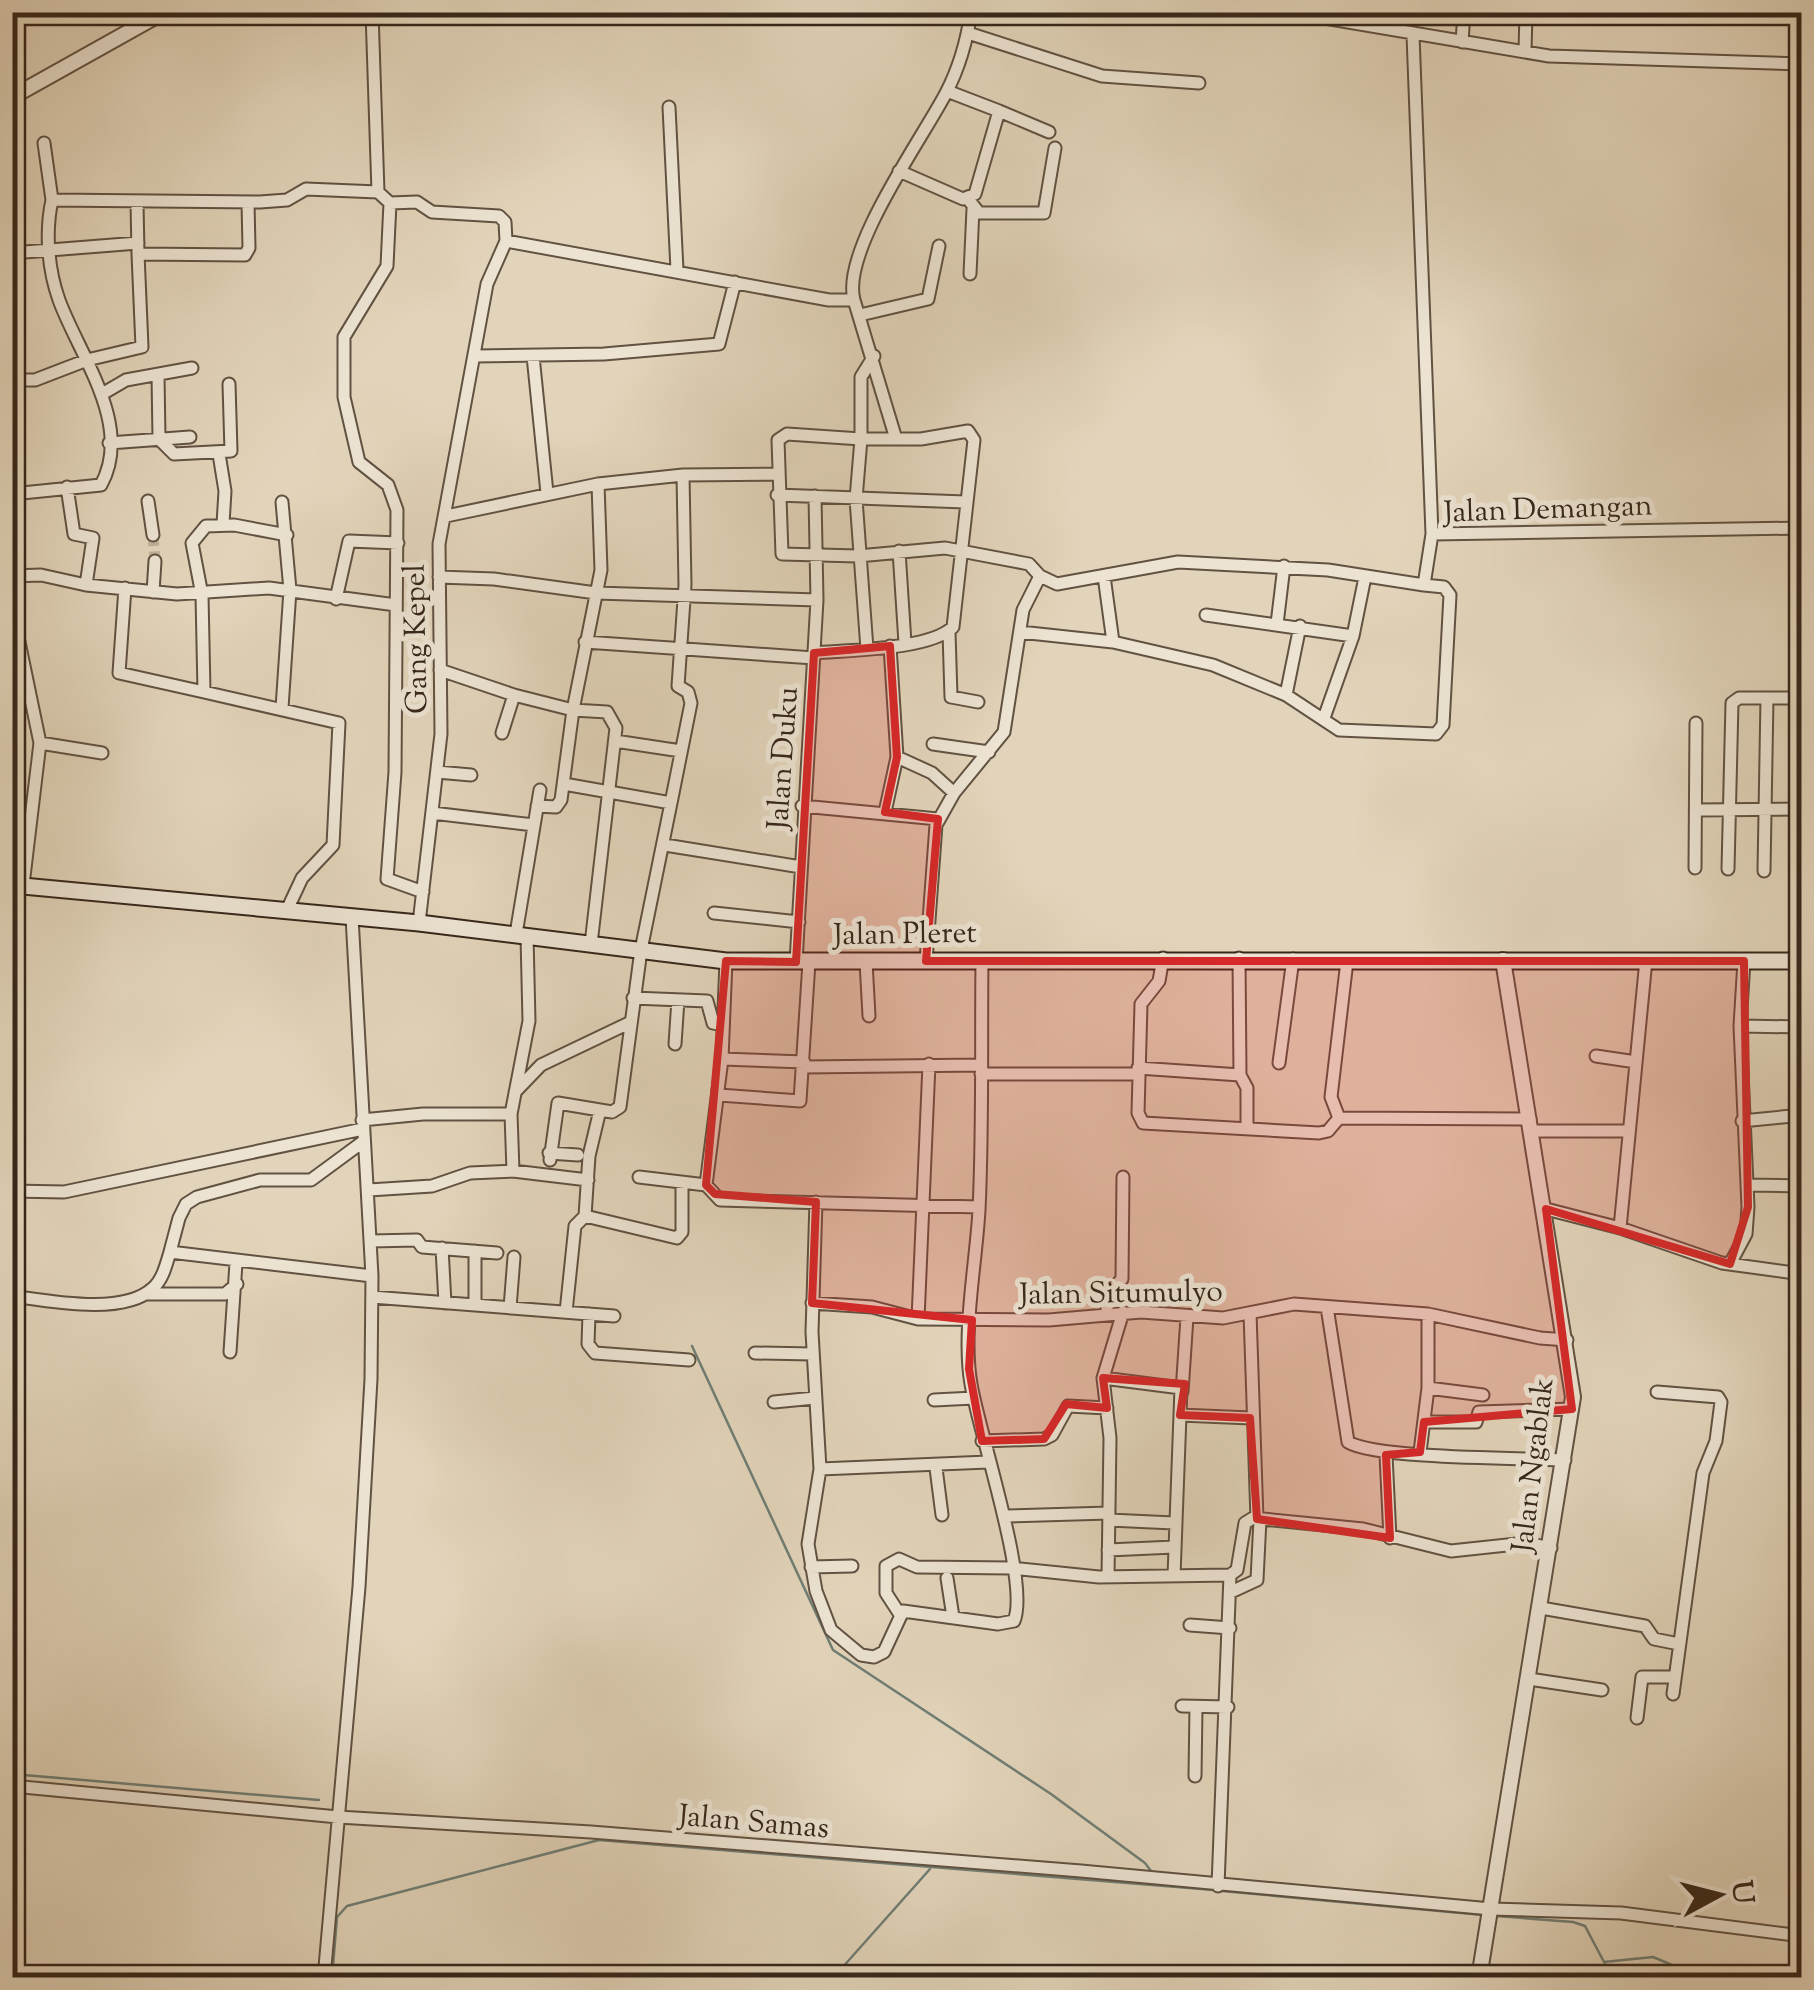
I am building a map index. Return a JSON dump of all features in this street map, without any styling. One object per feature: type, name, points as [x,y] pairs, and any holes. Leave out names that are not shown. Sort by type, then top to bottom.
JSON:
[{"type":"main road","name":"Jalan Pleret","points":[[18,885],[419,923],[726,962],[1239,958],[1745,967],[1799,961]]},
{"type":"street","points":[[12,97],[164,12]]},
{"type":"street","points":[[372,12],[378,192]]},
{"type":"street","points":[[896,438],[854,300],[852,279],[899,172],[948,90],[968,32],[970,12]]},
{"type":"street","points":[[1288,12],[1413,36],[1525,51],[1802,64]]},
{"type":"street","points":[[1462,42],[1464,12]]},
{"type":"street","points":[[1525,51],[1526,12]]},
{"type":"street","points":[[968,32],[1102,76],[1199,83]]},
{"type":"street","points":[[1413,36],[1432,534]]},
{"type":"street","points":[[948,90],[1050,132]]},
{"type":"street","points":[[669,108],[677,270]]},
{"type":"street","points":[[970,274],[970,204],[999,111]]},
{"type":"street","points":[[12,494],[104,482],[109,443],[102,394],[60,301],[48,248],[52,200],[44,143]]},
{"type":"street","points":[[899,172],[983,213],[1044,212],[1055,148]]},
{"type":"street","points":[[52,200],[248,202],[288,200],[306,189],[378,192],[390,204],[387,266],[344,337],[344,397],[358,462],[385,481],[395,498],[398,543],[394,772],[387,879],[423,892]]},
{"type":"street","points":[[12,254],[48,248],[138,248],[246,255],[250,248],[248,202]]},
{"type":"street","points":[[390,204],[416,202],[432,212],[498,216],[505,222],[506,241],[829,300],[854,300]]},
{"type":"street","points":[[12,380],[35,380],[86,360],[142,347],[138,203]]},
{"type":"street","name":"Gang Kepel","points":[[419,923],[437,772],[439,577],[446,516],[489,276],[506,241]]},
{"type":"street","points":[[860,315],[928,300],[940,246]]},
{"type":"street","points":[[475,356],[719,344],[724,340],[736,282]]},
{"type":"street","points":[[533,356],[548,493]]},
{"type":"street","points":[[867,649],[856,499],[861,376],[874,356]]},
{"type":"street","points":[[102,394],[126,380],[192,368]]},
{"type":"street","points":[[158,374],[159,439],[174,454],[219,454],[232,448],[229,384]]},
{"type":"street","points":[[978,702],[950,697],[949,632],[956,621],[962,550],[965,502],[973,451],[971,432],[860,439],[784,434],[778,440],[777,474],[782,554],[817,557],[962,550],[1028,564],[1053,584],[1178,562],[1284,566],[1444,587],[1450,595],[1441,731],[1343,731],[1286,695],[1213,664],[1114,642],[1020,632]]},
{"type":"street","points":[[109,443],[190,437]]},
{"type":"street","points":[[219,454],[226,491],[224,524]]},
{"type":"street","points":[[446,516],[598,484],[683,475],[777,474]]},
{"type":"street","points":[[578,1155],[549,1157],[558,1103],[613,1112],[620,1107],[641,950],[691,703],[688,692],[678,686],[684,596],[683,475]]},
{"type":"street","points":[[537,806],[556,807],[564,784],[573,710],[601,570],[598,484]]},
{"type":"street","points":[[67,487],[74,534],[92,538],[86,585]]},
{"type":"street","points":[[777,496],[965,502]]},
{"type":"street","name":"Jalan Duku","points":[[804,1064],[799,922],[802,806],[817,600],[816,496]]},
{"type":"street","points":[[148,501],[153,535]]},
{"type":"street","points":[[282,502],[290,590],[282,708]]},
{"type":"street","points":[[204,692],[202,594],[193,537],[206,526],[224,524],[287,535]]},
{"type":"street","name":"Jalan Demangan","points":[[1424,586],[1432,534],[1802,528]]},
{"type":"street","points":[[336,599],[349,541],[398,543]]},
{"type":"street","points":[[899,551],[905,643]]},
{"type":"street","points":[[153,592],[155,561]]},
{"type":"street","points":[[1277,624],[1284,566]]},
{"type":"street","points":[[12,576],[41,575],[86,585],[153,592],[290,590],[396,605]]},
{"type":"street","points":[[926,961],[938,819],[989,752],[1008,718],[1025,602],[1040,576]]},
{"type":"street","points":[[1104,576],[1114,642]]},
{"type":"street","points":[[439,577],[494,579],[596,593],[817,600]]},
{"type":"street","points":[[1324,718],[1352,636],[1366,577]]},
{"type":"street","points":[[125,588],[119,672],[340,723],[333,845],[302,878],[287,910]]},
{"type":"street","points":[[14,612],[40,743],[18,885]]},
{"type":"street","points":[[1206,615],[1352,636]]},
{"type":"street","points":[[1286,695],[1300,626]]},
{"type":"street","points":[[585,642],[814,655],[890,646],[949,632]]},
{"type":"street","points":[[886,812],[898,757],[890,646]]},
{"type":"street","points":[[440,670],[514,695],[573,710],[610,714],[615,741],[591,944]]},
{"type":"street","points":[[502,733],[514,695]]},
{"type":"street","points":[[1728,869],[1732,702],[1739,698],[1802,698]]},
{"type":"street","points":[[1764,872],[1768,698]]},
{"type":"street","points":[[1695,868],[1696,723]]},
{"type":"street","points":[[615,741],[681,751]]},
{"type":"street","points":[[40,743],[102,754]]},
{"type":"street","points":[[934,744],[989,752]]},
{"type":"street","points":[[898,757],[932,773],[954,794]]},
{"type":"street","points":[[437,772],[471,775]]},
{"type":"street","points":[[564,784],[671,803]]},
{"type":"street","points":[[514,1172],[510,1114],[530,1014],[522,935],[540,790]]},
{"type":"street","points":[[802,806],[938,819]]},
{"type":"street","points":[[1696,810],[1802,810]]},
{"type":"street","points":[[432,813],[534,825]]},
{"type":"street","points":[[1799,961],[1802,837]]},
{"type":"street","points":[[665,846],[801,867]]},
{"type":"street","points":[[714,913],[799,922]]},
{"type":"street","points":[[324,1978],[359,1587],[372,1297],[352,917]]},
{"type":"street","points":[[1163,958],[1159,980],[1141,1004],[1138,1113],[1143,1123],[1319,1133],[1328,1131],[1339,1118]]},
{"type":"street","points":[[1239,958],[1240,1075],[1247,1088],[1247,1127]]},
{"type":"street","points":[[1280,1062],[1294,959]]},
{"type":"street","points":[[899,1613],[914,1610],[998,1624],[1014,1621],[1018,1606],[1006,1516],[982,1441],[969,1369],[979,1207],[982,960]]},
{"type":"street","name":"Jalan Ngablak","points":[[1479,1978],[1572,1409],[1567,1340],[1503,960]]},
{"type":"street","points":[[1339,1118],[1331,1097],[1347,961]]},
{"type":"street","points":[[706,1186],[722,1059],[726,962]]},
{"type":"street","points":[[866,962],[870,1016]]},
{"type":"street","points":[[1620,1228],[1646,964]]},
{"type":"street","points":[[1730,1264],[1746,1234],[1748,1185],[1740,1026],[1745,967]]},
{"type":"street","points":[[633,998],[707,1001],[712,1022],[723,1026]]},
{"type":"street","points":[[675,1044],[678,1000]]},
{"type":"street","points":[[513,1095],[541,1065],[630,1023]]},
{"type":"street","points":[[1740,1026],[1802,1027]]},
{"type":"street","points":[[1596,1056],[1636,1062]]},
{"type":"street","points":[[722,1059],[1240,1075]]},
{"type":"street","points":[[718,1095],[800,1102],[804,1064]]},
{"type":"street","points":[[918,1319],[929,1064]]},
{"type":"street","points":[[566,1312],[575,1226],[585,1216],[600,1110]]},
{"type":"street","points":[[12,1191],[74,1190],[424,1114],[510,1114]]},
{"type":"street","points":[[1742,1121],[1802,1116]]},
{"type":"street","points":[[1339,1118],[1628,1132]]},
{"type":"street","points":[[12,1296],[78,1304],[128,1301],[145,1294],[159,1281],[186,1204],[197,1197],[260,1180],[311,1180],[363,1130]]},
{"type":"street","points":[[368,1190],[432,1186],[470,1172],[588,1180]]},
{"type":"street","points":[[638,1177],[706,1186],[720,1200],[979,1207]]},
{"type":"street","points":[[1106,1314],[1107,1295],[1122,1279],[1123,1177]]},
{"type":"street","points":[[585,1216],[676,1238],[682,1232],[682,1184]]},
{"type":"street","points":[[1748,1185],[1802,1186]]},
{"type":"street","points":[[816,1202],[812,1303],[820,1469],[809,1532],[810,1566],[821,1610],[848,1648],[861,1655],[880,1656],[899,1613]]},
{"type":"street","points":[[1546,1209],[1730,1264],[1802,1274]]},
{"type":"street","points":[[371,1241],[417,1240],[422,1247],[497,1253]]},
{"type":"street","points":[[442,1248],[445,1303]]},
{"type":"street","points":[[475,1305],[476,1251]]},
{"type":"street","points":[[170,1252],[236,1263],[259,1260],[293,1269],[372,1276]]},
{"type":"street","points":[[510,1308],[514,1257]]},
{"type":"street","points":[[230,1352],[236,1263]]},
{"type":"street","points":[[145,1294],[225,1294],[237,1284]]},
{"type":"street","points":[[372,1297],[614,1316]]},
{"type":"street","name":"Jalan Situmulyo","points":[[812,1303],[872,1307],[918,1319],[972,1320],[1123,1312],[1187,1316],[1250,1312],[1287,1304],[1428,1314],[1567,1340]]},
{"type":"street","points":[[1327,1307],[1348,1442],[1386,1455],[1420,1452],[1566,1460]]},
{"type":"street","points":[[1108,1577],[1107,1408],[1103,1378],[1123,1312]]},
{"type":"street","points":[[1231,1592],[1257,1580],[1250,1312]]},
{"type":"street","points":[[589,1314],[588,1344],[594,1353],[688,1360]]},
{"type":"street","points":[[1420,1452],[1428,1388],[1428,1314]]},
{"type":"street","points":[[1174,1576],[1187,1316]]},
{"type":"street","points":[[755,1353],[813,1354]]},
{"type":"street","points":[[1103,1378],[1172,1383],[1182,1392]]},
{"type":"street","points":[[1428,1388],[1482,1395]]},
{"type":"street","points":[[1656,1392],[1718,1397],[1721,1402],[1716,1441],[1703,1472],[1673,1694]]},
{"type":"street","points":[[774,1402],[816,1398]]},
{"type":"street","points":[[934,1400],[974,1398]]},
{"type":"street","points":[[982,1441],[1044,1439],[1052,1435],[1068,1406],[1107,1408]]},
{"type":"street","points":[[1424,1422],[1476,1422],[1479,1412],[1572,1409]]},
{"type":"street","points":[[1180,1416],[1250,1418]]},
{"type":"street","points":[[1386,1455],[1390,1538]]},
{"type":"street","points":[[820,1469],[936,1468],[988,1462]]},
{"type":"street","points":[[936,1468],[942,1515]]},
{"type":"street","points":[[1006,1516],[1109,1516],[1174,1522]]},
{"type":"street","points":[[899,1613],[886,1590],[886,1565],[896,1560],[918,1566],[1011,1568],[1108,1577],[1230,1576],[1237,1570],[1244,1524],[1258,1519],[1363,1528],[1390,1538],[1451,1550],[1526,1544],[1551,1548]]},
{"type":"street","points":[[1108,1550],[1174,1548]]},
{"type":"street","points":[[810,1566],[852,1566]]},
{"type":"street","points":[[1218,1886],[1228,1707],[1230,1576]]},
{"type":"street","points":[[947,1578],[953,1616]]},
{"type":"street","points":[[1541,1608],[1645,1626],[1654,1639],[1678,1644]]},
{"type":"street","points":[[1190,1625],[1230,1628]]},
{"type":"street","points":[[1637,1718],[1642,1676],[1675,1677]]},
{"type":"street","points":[[1529,1679],[1602,1690]]},
{"type":"street","points":[[1182,1706],[1228,1707]]},
{"type":"street","points":[[1195,1776],[1196,1706]]},
{"type":"street","name":"Jalan Samas","points":[[12,1786],[338,1817],[591,1832],[1143,1878],[1490,1915],[1621,1913],[1802,1936]]},
{"type":"highlighted area","points":[[890,646],[897,757],[885,812],[938,819],[926,961],[1744,961],[1748,1207],[1730,1264],[1546,1209],[1572,1409],[1424,1422],[1420,1452],[1386,1455],[1390,1538],[1257,1519],[1250,1418],[1180,1415],[1185,1384],[1103,1378],[1107,1408],[1066,1404],[1044,1439],[982,1441],[969,1369],[972,1320],[812,1303],[816,1202],[715,1194],[706,1185],[726,961],[796,962],[814,653]]},
{"type":"waterway","points":[[692,1346],[833,1650],[1051,1794],[1145,1863],[1154,1875]]},
{"type":"waterway","points":[[12,1774],[319,1800]]},
{"type":"waterway","points":[[332,1978],[337,1917],[347,1906],[599,1840],[1214,1890]]},
{"type":"waterway","points":[[833,1978],[930,1869]]},
{"type":"waterway","points":[[1222,1891],[1483,1915]]},
{"type":"waterway","points":[[1496,1916],[1573,1922],[1585,1926],[1604,1962],[1653,1957],[1703,1978]]},
{"type":"waterway","points":[[1605,1964],[1605,1978]]},
{"type":"tunnel","points":[[153,535],[155,561]]}]
